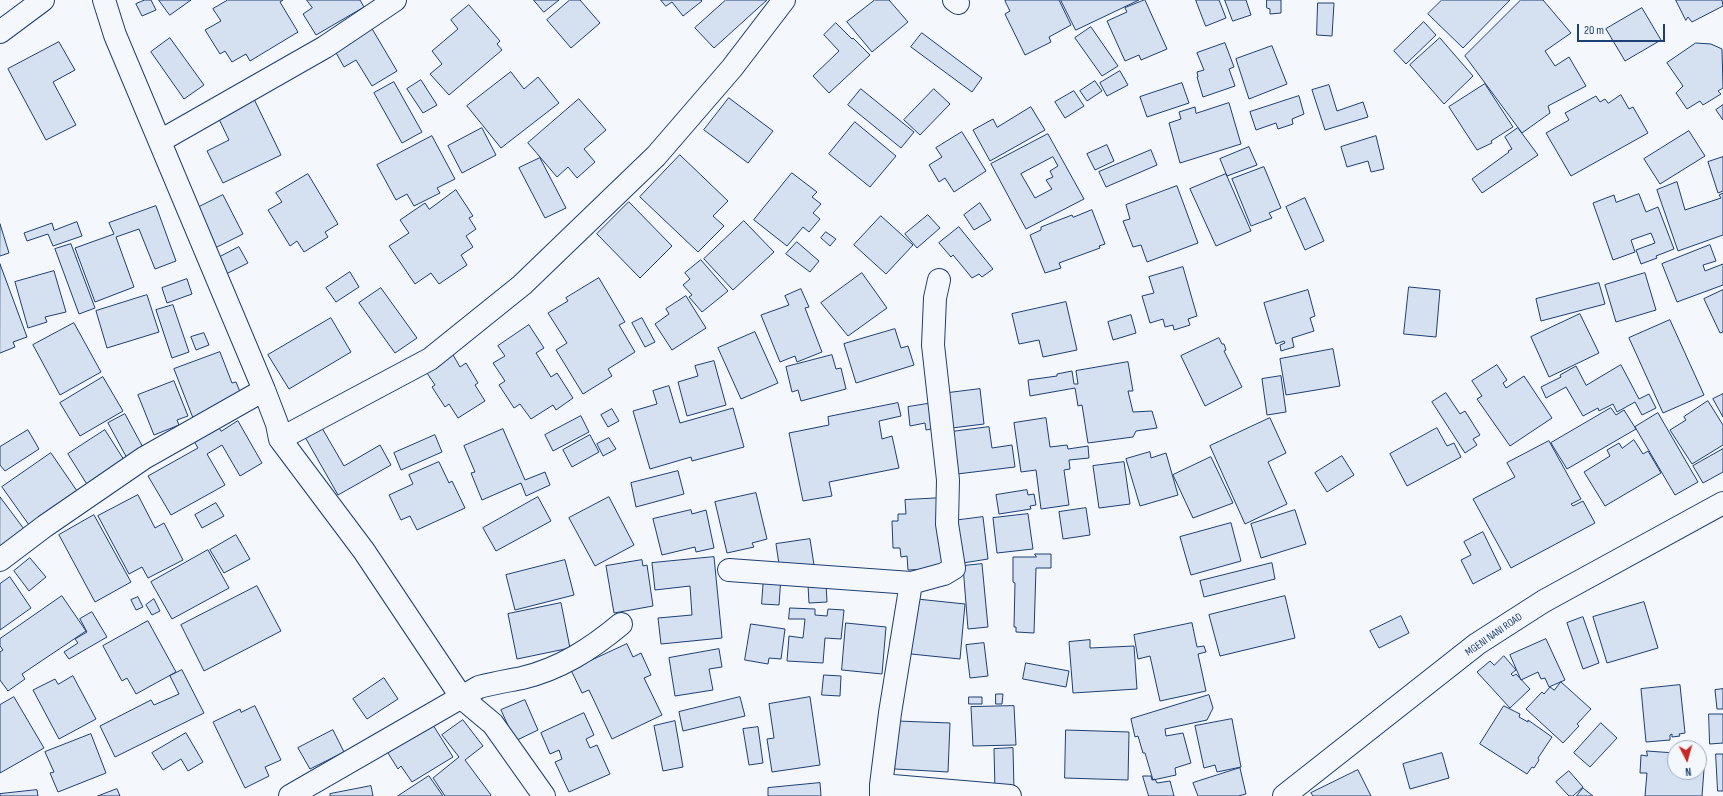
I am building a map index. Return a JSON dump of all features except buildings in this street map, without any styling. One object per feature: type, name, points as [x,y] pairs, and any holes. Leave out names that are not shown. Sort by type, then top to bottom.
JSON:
[{"type":"street","points":[[0,32],[42,0]]},
{"type":"street","points":[[104,0],[115,35],[264,390],[277,424],[280,438],[364,551],[462,698],[493,724],[544,796]]},
{"type":"street","points":[[160,141],[325,47],[395,0]]},
{"type":"street","points":[[280,438],[430,359],[522,285],[656,156],[732,68],[784,0]]},
{"type":"street","points":[[729,570],[911,583],[944,574],[954,568],[947,524],[948,480],[933,345],[935,298],[939,280]]},
{"type":"street","points":[[0,560],[45,526],[144,458],[264,390]]},
{"type":"street","name":"MGENI NANI ROAD","points":[[1284,796],[1477,644],[1544,601],[1723,503]]},
{"type":"street","points":[[911,583],[890,712],[881,791],[1010,796]]},
{"type":"street","points":[[290,796],[480,687],[522,678],[561,664],[594,646],[621,624]]}]
